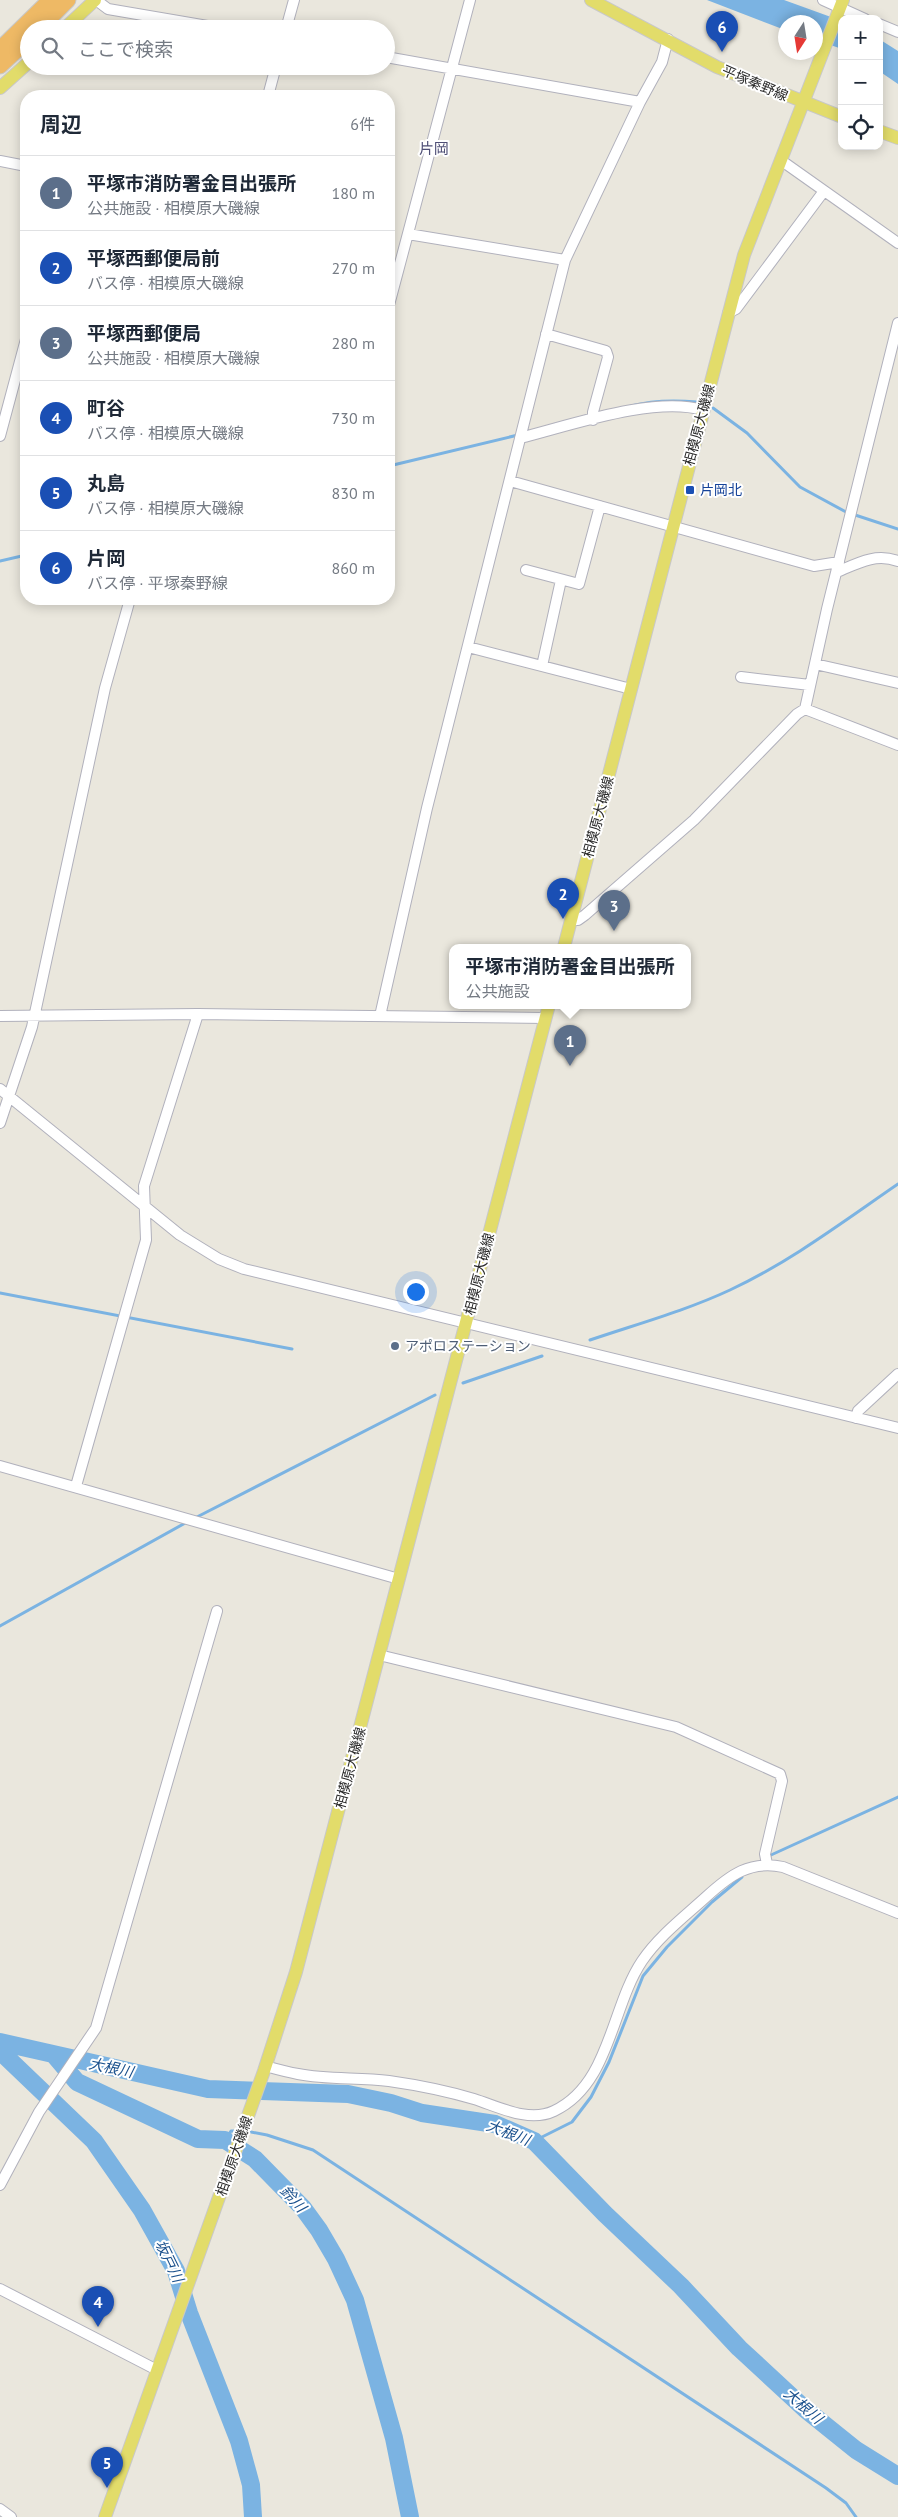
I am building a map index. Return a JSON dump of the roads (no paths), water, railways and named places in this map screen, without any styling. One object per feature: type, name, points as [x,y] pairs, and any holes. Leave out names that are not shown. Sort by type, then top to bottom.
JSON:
[{"type":"highway","points":[[30,20],[50,0]]},
{"type":"highway","points":[[48,20],[68,0]]},
{"type":"highway","points":[[0,49],[20,29]]},
{"type":"highway","points":[[0,66],[20,47]]},
{"type":"main road","points":[[74,20],[96,0]]},
{"type":"main road","name":"平塚秦野線","points":[[591,0],[668,39],[717,67],[838,115]]},
{"type":"main road","name":"相模原大磯線","points":[[565,944],[744,255],[805,103],[840,8]]},
{"type":"main road","points":[[0,88],[20,70]]},
{"type":"main road","points":[[883,132],[898,138]]},
{"type":"main road","name":"相模原大磯線","points":[[105,2517],[265,2068],[296,1972],[467,1324],[548,1009]]},
{"type":"street","points":[[96,0],[108,8],[175,20]]},
{"type":"street","points":[[288,20],[294,0]]},
{"type":"street","points":[[395,283],[470,0]]},
{"type":"street","points":[[823,0],[856,15]]},
{"type":"street","points":[[883,26],[898,32]]},
{"type":"street","points":[[380,1016],[427,808],[565,260],[640,102],[662,62],[668,39]]},
{"type":"street","points":[[395,59],[640,102]]},
{"type":"street","points":[[270,90],[274,75]]},
{"type":"street","points":[[0,161],[20,165]]},
{"type":"street","points":[[782,161],[898,243]]},
{"type":"street","points":[[728,313],[736,309],[824,192]]},
{"type":"street","points":[[408,234],[565,260]]},
{"type":"street","points":[[571,920],[578,920],[585,915],[694,820],[797,714],[805,709],[898,323]]},
{"type":"street","points":[[546,334],[606,351],[608,357],[593,416]]},
{"type":"street","points":[[0,436],[20,361]]},
{"type":"street","points":[[520,438],[593,416],[647,407],[666,405],[689,406],[703,410]]},
{"type":"street","points":[[510,481],[814,566],[838,567],[880,556],[898,561]]},
{"type":"street","points":[[526,570],[579,584],[600,506]]},
{"type":"street","points":[[542,666],[561,580]]},
{"type":"street","points":[[0,1123],[35,1014],[105,688],[128,605]]},
{"type":"street","points":[[468,647],[631,689]]},
{"type":"street","points":[[815,664],[898,683]]},
{"type":"street","points":[[741,676],[810,685]]},
{"type":"street","points":[[805,709],[898,744]]},
{"type":"street","points":[[0,1016],[35,1014],[198,1014],[545,1018]]},
{"type":"street","points":[[76,1486],[146,1240],[144,1186],[198,1014]]},
{"type":"street","points":[[0,1089],[180,1235],[220,1259],[244,1269],[898,1428]]},
{"type":"street","points":[[856,1418],[858,1411],[898,1374]]},
{"type":"street","points":[[0,1466],[399,1579]]},
{"type":"street","points":[[0,2185],[38,2115],[93,2035],[217,1611]]},
{"type":"street","points":[[379,1655],[676,1727],[780,1774],[782,1781],[766,1854],[766,1864]]},
{"type":"street","points":[[265,2068],[300,2074],[398,2083],[473,2098],[535,2116],[554,2111],[577,2095],[588,2082],[600,2060],[628,1987],[641,1962],[655,1944],[711,1892],[738,1872],[752,1866],[766,1864],[783,1867],[898,1912]]},
{"type":"street","points":[[0,2289],[157,2370]]},
{"type":"street","points":[[0,2509],[11,2517]]},
{"type":"water","points":[[707,0],[784,0],[838,20],[838,48],[823,42],[823,15],[778,15],[778,27]]},
{"type":"water","points":[[883,42],[898,51],[898,84],[883,74]]},
{"type":"waterway","points":[[631,406],[664,401],[697,402]]},
{"type":"waterway","points":[[713,408],[747,433],[800,487],[846,512],[898,529]]},
{"type":"waterway","points":[[395,465],[518,435]]},
{"type":"waterway","points":[[0,561],[20,556]]},
{"type":"waterway","points":[[590,1340],[696,1304],[752,1279],[816,1240],[898,1184]]},
{"type":"waterway","points":[[0,1293],[292,1349]]},
{"type":"waterway","points":[[463,1383],[542,1356]]},
{"type":"waterway","points":[[195,1518],[435,1395]]},
{"type":"waterway","points":[[0,1626],[187,1522]]},
{"type":"waterway","points":[[771,1855],[898,1797]]},
{"type":"waterway","points":[[534,2141],[572,2122],[591,2097],[609,2062],[643,1976],[667,1947],[712,1902],[742,1877]]},
{"type":"waterway","name":"大根川","points":[[0,2042],[208,2089],[348,2094],[391,2103],[422,2113],[495,2124],[534,2141],[605,2214],[681,2286],[739,2348],[805,2409],[856,2450],[898,2476]]},
{"type":"waterway","name":"坂戸川","points":[[0,2051],[94,2141],[142,2210],[176,2271],[189,2313],[239,2441],[251,2485],[253,2517]]},
{"type":"waterway","name":"鈴川","points":[[55,2056],[77,2082],[198,2139],[225,2140],[255,2159],[303,2208],[336,2259],[355,2300],[394,2438],[410,2517]]},
{"type":"waterway","points":[[225,2140],[231,2131],[239,2131]]},
{"type":"waterway","points":[[246,2131],[267,2135],[313,2150],[826,2488],[846,2503],[856,2517]]},
{"type":"place","name":"片岡","points":[[722,52]]},
{"type":"place","name":"片岡北","points":[[690,490]]},
{"type":"place","name":"平塚西郵便局前","points":[[563,919]]},
{"type":"place","name":"平塚西郵便局","points":[[614,931]]},
{"type":"place","name":"平塚市消防署金目出張所","points":[[570,1066]]},
{"type":"place","name":"アポロステーション","points":[[395,1346]]},
{"type":"place","name":"町谷","points":[[98,2327]]},
{"type":"place","name":"丸島","points":[[107,2488]]},
{"type":"district","name":"片岡","points":[[434,149]]}]
